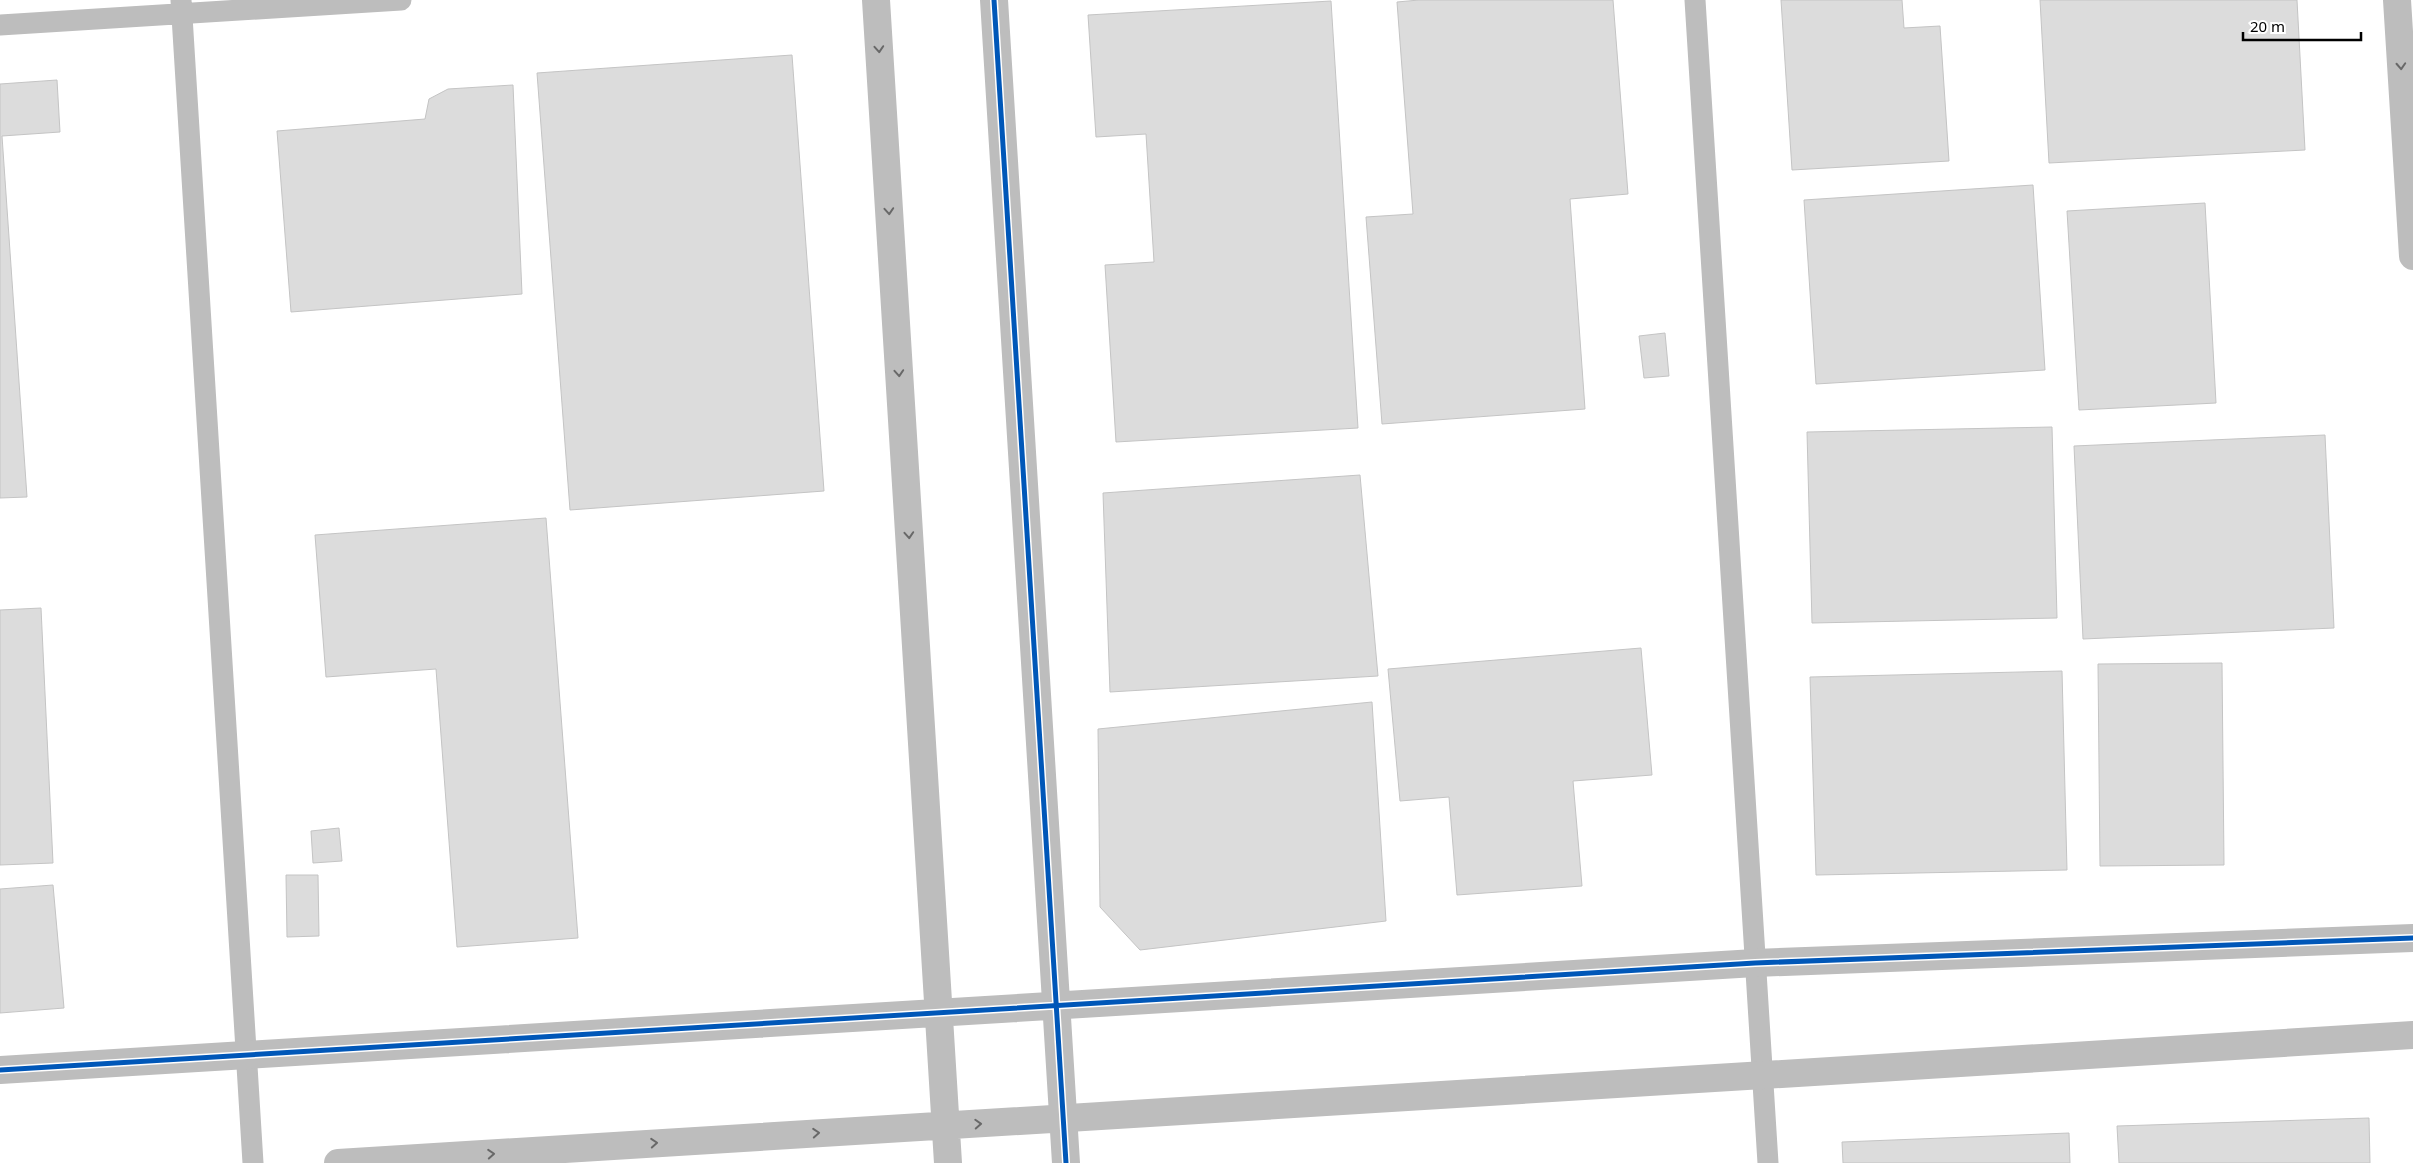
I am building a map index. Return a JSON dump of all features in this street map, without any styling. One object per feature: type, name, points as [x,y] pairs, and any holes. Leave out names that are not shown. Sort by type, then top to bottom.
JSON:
[{"type":"street","points":[[876,0],[948,1163]]},
{"type":"street","points":[[994,0],[1066,1163]]},
{"type":"street","points":[[2397,0],[2413,256]]},
{"type":"street","points":[[0,1070],[1755,963],[2413,938]]},
{"type":"street","points":[[338,1163],[2413,1035]]},
{"type":"lane","points":[[0,25],[181,7],[401,0]]},
{"type":"lane","points":[[1696,0],[1768,1163]]},
{"type":"lane","points":[[181,7],[253,1163]]},
{"type":"building","points":[[1419,0],[1613,0],[1628,194],[1570,199],[1585,409],[1382,424],[1366,217],[1413,214],[1397,2]]},
{"type":"building","points":[[1781,0],[1902,0],[1904,28],[1940,26],[1949,161],[1792,170]]},
{"type":"building","points":[[2040,0],[2297,0],[2305,150],[2049,163]]},
{"type":"building","points":[[1331,1],[1358,428],[1116,442],[1105,265],[1154,262],[1146,134],[1096,137],[1088,15]]},
{"type":"building","points":[[792,55],[824,491],[570,510],[537,73]]},
{"type":"building","points":[[57,80],[60,132],[2,136],[27,497],[0,498],[0,84]]},
{"type":"building","points":[[513,85],[522,294],[291,312],[277,131],[425,119],[429,99],[448,89]]},
{"type":"building","points":[[2033,185],[2045,370],[1816,384],[1804,200]]},
{"type":"building","points":[[2205,203],[2216,403],[2079,410],[2067,211]]},
{"type":"building","points":[[1665,333],[1669,376],[1644,378],[1639,336]]},
{"type":"building","points":[[2052,427],[2057,618],[1812,623],[1807,432]]},
{"type":"building","points":[[2325,435],[2334,628],[2083,639],[2074,446]]},
{"type":"building","points":[[1360,475],[1378,676],[1110,692],[1103,493]]},
{"type":"building","points":[[546,518],[578,938],[457,947],[436,669],[326,677],[315,535]]},
{"type":"building","points":[[41,608],[53,863],[0,865],[0,610]]},
{"type":"building","points":[[1641,648],[1652,775],[1573,781],[1582,886],[1457,895],[1449,797],[1400,801],[1388,669]]},
{"type":"building","points":[[2222,663],[2224,865],[2100,866],[2098,664]]},
{"type":"building","points":[[2062,671],[2067,870],[1816,875],[1810,677]]},
{"type":"building","points":[[1372,702],[1386,921],[1140,950],[1100,907],[1098,729]]},
{"type":"building","points":[[339,828],[342,861],[313,863],[311,831]]},
{"type":"building","points":[[286,875],[318,875],[319,936],[287,937]]},
{"type":"building","points":[[53,885],[64,1008],[0,1013],[0,889]]},
{"type":"building","points":[[2369,1118],[2370,1163],[2119,1163],[2117,1126]]},
{"type":"building","points":[[2069,1133],[2070,1163],[1843,1163],[1842,1142]]},
{"type":"cycle path","points":[[994,0],[1066,1163]]},
{"type":"cycle path","points":[[0,1070],[1755,963],[2413,938]]}]
